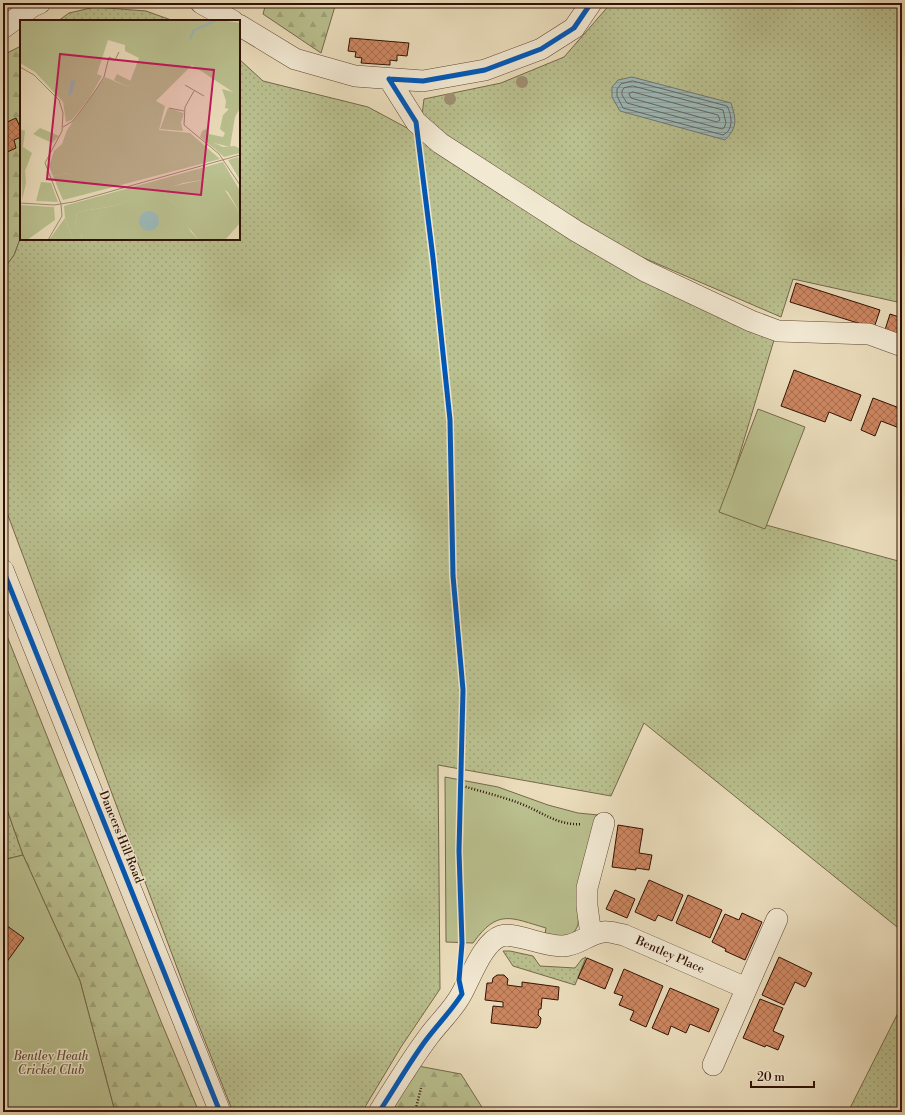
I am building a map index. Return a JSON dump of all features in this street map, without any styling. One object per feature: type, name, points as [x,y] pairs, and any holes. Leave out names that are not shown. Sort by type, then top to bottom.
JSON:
[{"type":"street","points":[[3,28],[33,6],[40,3]]},
{"type":"street","points":[[201,3],[231,20]]},
{"type":"street","points":[[240,26],[295,59],[355,76],[423,81],[485,70],[541,49],[574,28],[591,3]]},
{"type":"street","points":[[389,79],[416,122],[440,143],[576,231],[645,270],[751,322],[778,331],[869,334],[902,346]]},
{"type":"street","name":"Dancers Hill Road","points":[[3,570],[220,1112]]},
{"type":"street","points":[[591,935],[587,906],[588,888],[604,823]]},
{"type":"street","points":[[713,1065],[776,919]]},
{"type":"street","name":"Bentley Place","points":[[379,1112],[416,1054],[434,1029],[457,1002],[485,949],[492,941],[501,936],[513,936],[549,946],[564,946],[578,944],[591,935],[604,932],[624,935],[746,988]]},
{"type":"path","points":[[416,122],[433,258],[450,420],[453,576],[463,690],[459,851],[462,943]]},
{"type":"path","points":[[460,785],[520,803],[561,823],[573,825],[604,823]]},
{"type":"green space","points":[[266,3],[336,3],[321,53],[263,14]]},
{"type":"green space","points":[[611,3],[902,3],[902,303],[793,279],[781,317],[623,249],[442,135],[422,115],[424,99],[501,83],[564,57]]},
{"type":"green space","points":[[95,7],[146,11],[171,20],[59,20],[69,13]]},
{"type":"green space","points":[[20,46],[20,239],[14,255],[3,270],[3,55]]},
{"type":"green space","points":[[240,60],[263,81],[368,107],[422,136],[774,340],[722,513],[902,562],[902,931],[644,723],[611,796],[438,765],[440,989],[401,1047],[362,1112],[233,1112],[197,1021],[3,502],[3,270],[14,255],[20,239],[20,240],[240,240]]},
{"type":"green space","points":[[758,409],[805,427],[765,529],[719,512]]},
{"type":"green space","points":[[3,626],[162,1024],[199,1112],[115,1112],[80,981],[23,855],[3,798]]},
{"type":"green space","points":[[445,777],[498,787],[548,805],[578,813],[598,815],[580,893],[578,925],[575,931],[567,937],[545,934],[546,928],[523,921],[506,919],[498,920],[490,924],[473,943],[446,942]]},
{"type":"green space","points":[[3,798],[23,855],[3,860]]},
{"type":"green space","name":"Bentley Heath Cricket Club","points":[[23,855],[80,981],[115,1112],[3,1112],[3,860]]},
{"type":"green space","points":[[503,951],[533,956],[540,966],[575,968],[582,959],[586,957],[575,985],[513,966]]},
{"type":"green space","points":[[902,1005],[902,1112],[848,1112]]},
{"type":"green space","points":[[418,1066],[461,1074],[485,1112],[389,1112]]},
{"type":"water","points":[[632,77],[731,103],[735,118],[732,131],[725,140],[620,111],[612,97],[612,87],[618,80]]},
{"type":"building","points":[[350,38],[409,43],[407,56],[397,55],[397,61],[390,60],[390,65],[361,63],[362,58],[355,57],[356,52],[348,51]]},
{"type":"building","points":[[16,118],[20,127],[20,137],[14,140],[16,148],[3,154],[3,124]]},
{"type":"building","points":[[796,283],[880,310],[874,328],[790,302]]},
{"type":"building","points":[[890,314],[902,318],[902,335],[884,333]]},
{"type":"building","points":[[794,370],[861,395],[851,421],[829,412],[825,422],[781,406]]},
{"type":"building","points":[[873,398],[902,409],[902,429],[881,421],[875,436],[861,430]]},
{"type":"building","points":[[618,825],[643,829],[639,853],[652,855],[649,870],[612,867]]},
{"type":"building","points":[[649,880],[683,895],[672,921],[658,915],[655,921],[635,912]]},
{"type":"building","points":[[615,890],[635,899],[627,918],[606,909]]},
{"type":"building","points":[[688,895],[722,910],[710,938],[676,923]]},
{"type":"building","points":[[742,913],[762,922],[745,960],[725,951],[726,949],[712,942],[725,914],[739,920]]},
{"type":"building","points":[[3,923],[24,938],[6,963],[3,961]]},
{"type":"building","points":[[779,957],[812,973],[805,987],[795,982],[784,1005],[762,995]]},
{"type":"building","points":[[587,958],[613,969],[605,989],[578,978]]},
{"type":"building","points":[[624,969],[663,986],[646,1027],[630,1020],[634,1011],[619,1005],[623,996],[614,993]]},
{"type":"building","points":[[497,975],[504,975],[508,979],[507,985],[522,987],[522,982],[559,987],[558,1000],[542,998],[541,1009],[539,1009],[538,1015],[541,1018],[540,1024],[537,1028],[491,1023],[493,1006],[503,1007],[503,1002],[485,1000],[487,983],[492,983],[493,978]]},
{"type":"building","points":[[670,988],[719,1009],[709,1032],[690,1024],[686,1033],[671,1026],[668,1035],[652,1028]]},
{"type":"building","points":[[760,999],[783,1008],[773,1031],[784,1036],[778,1050],[766,1045],[765,1047],[743,1038]]},
{"type":"cycle path","points":[[389,79],[423,81],[485,70],[541,49],[574,28],[591,3]]},
{"type":"cycle path","points":[[379,1112],[420,1049],[462,994],[459,980],[462,943],[459,851],[463,690],[453,576],[450,420],[433,258],[416,122],[389,79]]},
{"type":"cycle path","points":[[3,570],[220,1112]]}]
